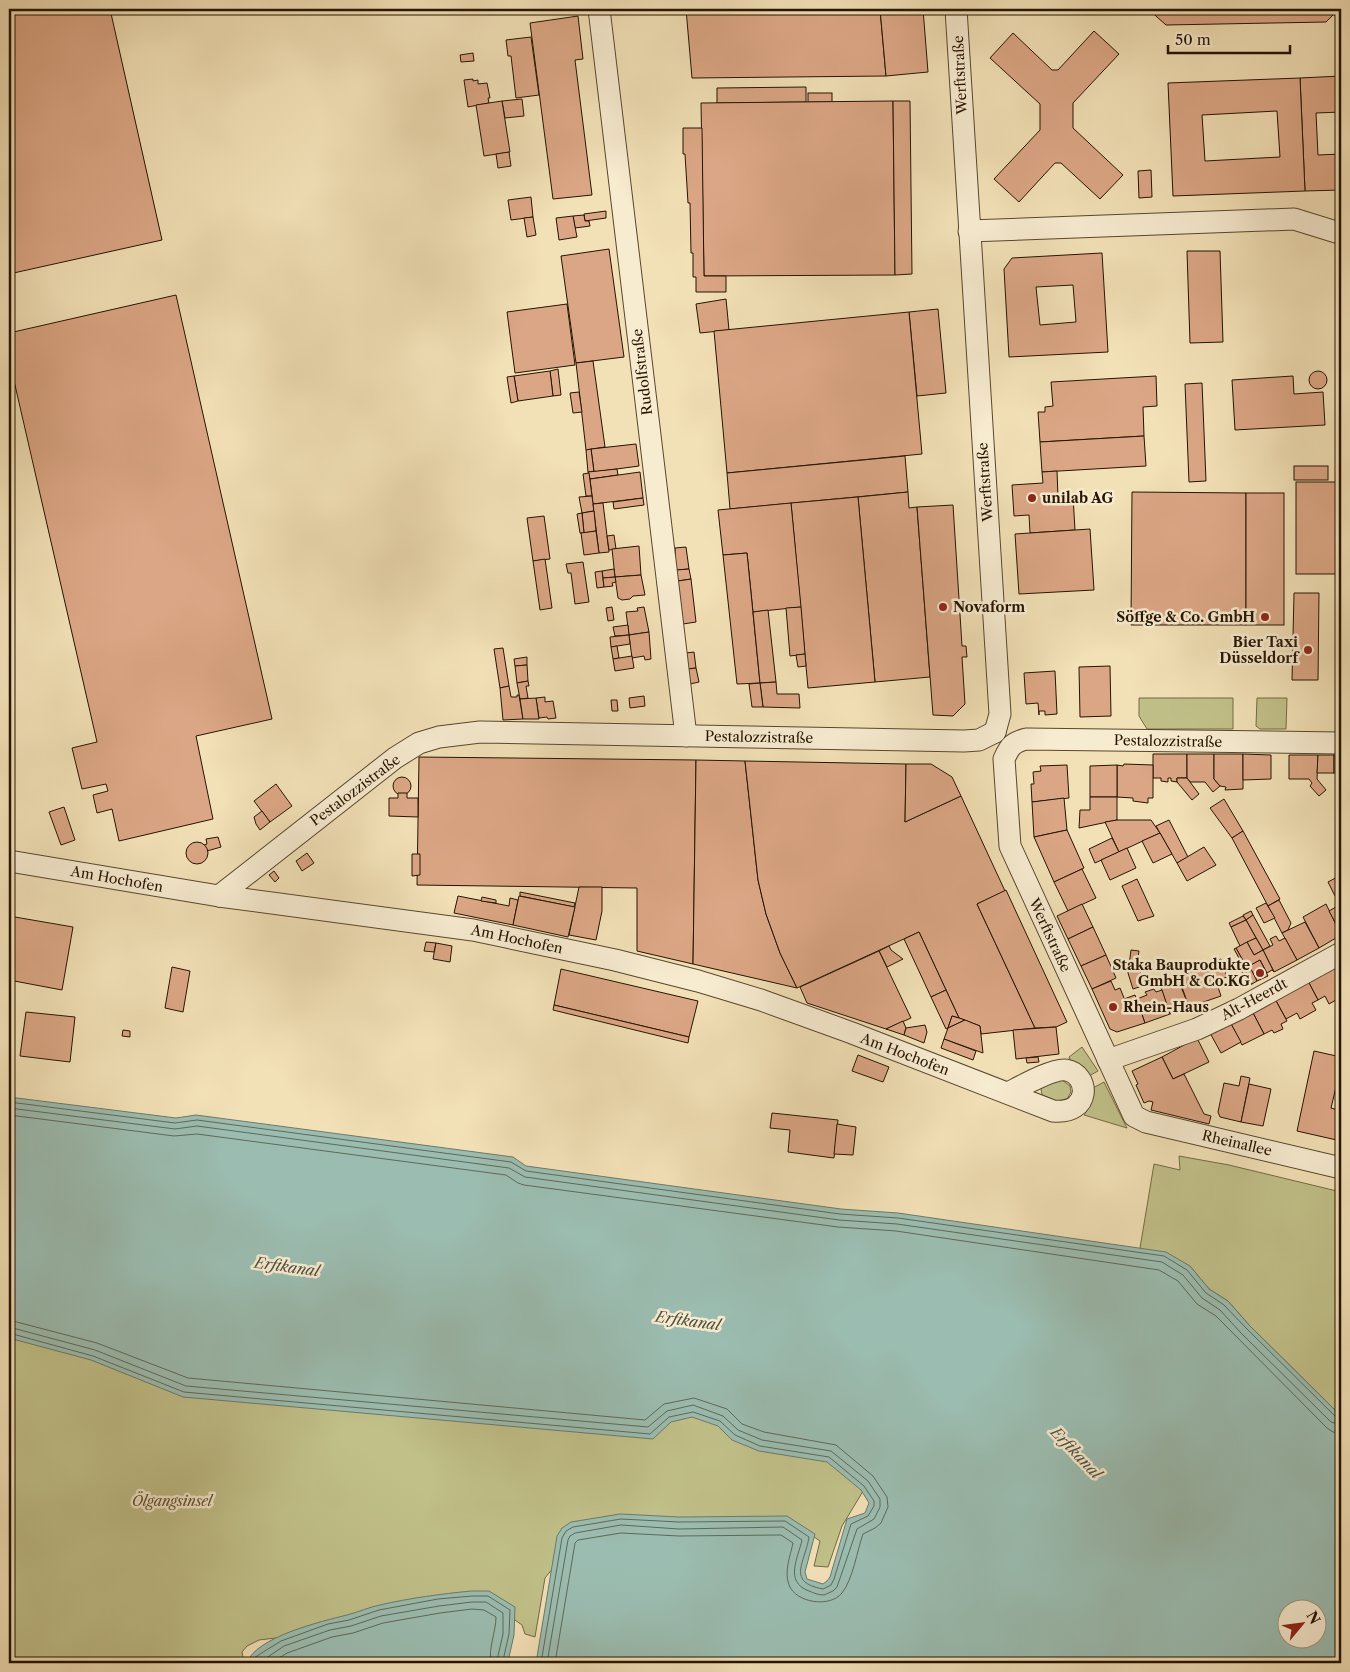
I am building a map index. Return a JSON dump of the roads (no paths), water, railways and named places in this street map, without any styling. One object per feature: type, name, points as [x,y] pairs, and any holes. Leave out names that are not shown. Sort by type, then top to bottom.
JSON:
[{"type":"street","name":"Rudolfstraße","points":[[599,9],[686,736]]},
{"type":"street","name":"Werftstraße","points":[[956,9],[1010,846],[1134,1116]]},
{"type":"street","points":[[969,231],[1294,219],[1336,232]]},
{"type":"street","name":"Pestalozzistraße","points":[[218,896],[395,758],[426,741],[439,737],[480,732],[964,741],[1003,739],[1016,742],[1026,739],[1341,743]]},
{"type":"street","name":"Am Hochofen","points":[[9,861],[218,896],[473,930],[560,948],[698,981],[761,1000],[1008,1093]]},
{"type":"street","name":"Alt-Heerdt","points":[[1108,1060],[1197,1028],[1239,1009],[1341,952]]},
{"type":"street","name":"Rheinallee","points":[[1134,1116],[1146,1122],[1341,1168]]},
{"type":"water","name":"Erftkanal","points":[[9,1097],[176,1118],[196,1115],[513,1157],[526,1166],[841,1209],[898,1213],[1166,1252],[1190,1266],[1209,1289],[1228,1301],[1249,1325],[1341,1416],[1341,1663],[536,1663],[557,1536],[562,1528],[571,1522],[620,1514],[679,1517],[787,1516],[815,1534],[805,1572],[807,1579],[823,1584],[830,1577],[847,1519],[865,1513],[869,1503],[861,1490],[827,1462],[759,1451],[732,1440],[718,1426],[692,1417],[671,1422],[653,1439],[183,1397],[91,1360],[9,1338]]},
{"type":"water","points":[[489,1591],[515,1607],[514,1635],[509,1657],[510,1663],[247,1663],[263,1645],[291,1631],[372,1607],[426,1596]]},
{"type":"place","name":"unilab AG","points":[[1032,498]]},
{"type":"place","name":"Novaform","points":[[943,607]]},
{"type":"place","name":"Söffge & Co. GmbH","points":[[1265,617]]},
{"type":"place","name":"Bier Taxi Düsseldorf","points":[[1308,650]]},
{"type":"place","name":"Staka Bauprodukte GmbH & Co.KG","points":[[1260,973]]},
{"type":"place","name":"Rhein-Haus","points":[[1113,1007]]},
{"type":"park label","name":"Ölgangsinsel","points":[[172,1501]]}]
